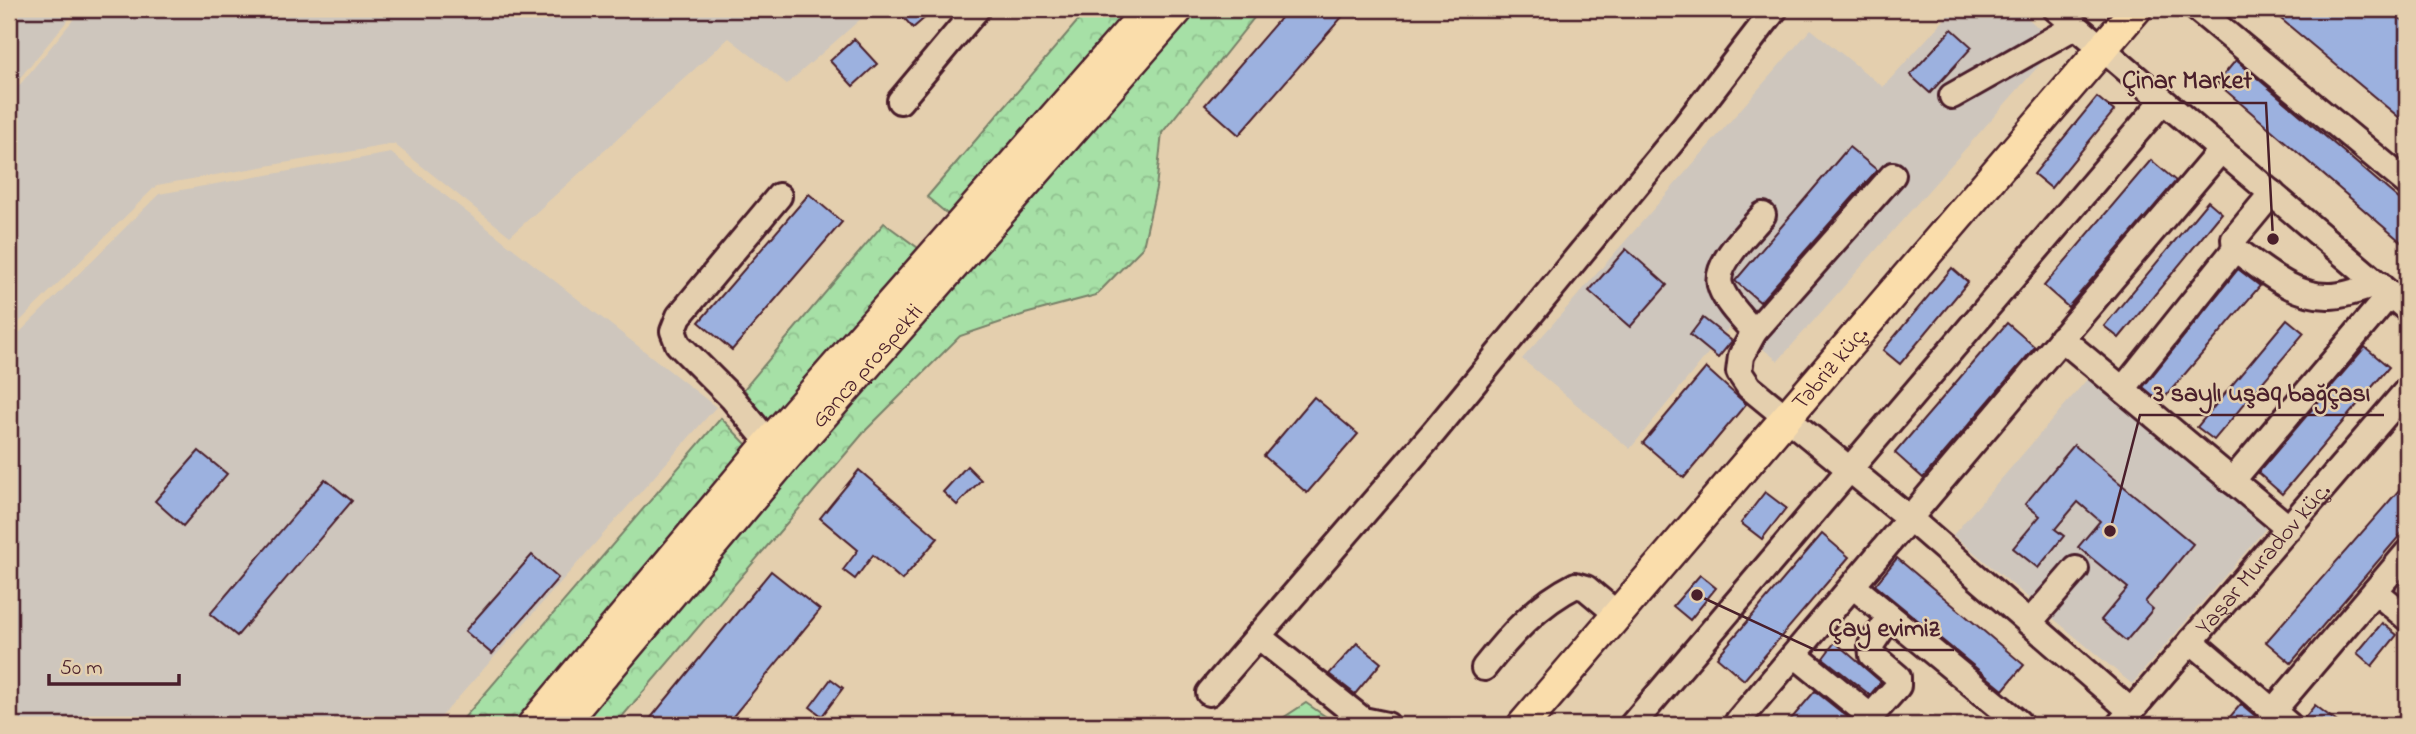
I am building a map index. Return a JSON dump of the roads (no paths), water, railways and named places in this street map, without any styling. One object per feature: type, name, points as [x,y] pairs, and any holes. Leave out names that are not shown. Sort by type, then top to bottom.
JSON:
[{"type":"main road","name":"Gəncə prospekti","points":[[533,725],[769,443],[1149,9]]},
{"type":"main road","name":"Gəncə prospekti","points":[[561,725],[785,458],[1178,9]]},
{"type":"main road","name":"Təbriz küç.","points":[[1523,725],[2136,9]]},
{"type":"street","points":[[900,101],[977,9]]},
{"type":"street","points":[[1209,693],[1434,432],[1685,126],[1775,9]]},
{"type":"street","points":[[2056,9],[2392,296]]},
{"type":"street","points":[[2197,9],[2407,183]]},
{"type":"street","points":[[1952,96],[2076,26]]},
{"type":"street","points":[[1632,725],[2163,101]]},
{"type":"street","points":[[1738,721],[2221,150]]},
{"type":"street","points":[[1893,175],[1754,332],[1741,356],[1739,372],[1749,387],[1909,518],[2029,623],[2125,718]]},
{"type":"street","points":[[2123,389],[2235,249],[2234,239],[2272,193]]},
{"type":"street","points":[[769,443],[732,398],[678,344],[673,331],[679,316],[779,196]]},
{"type":"street","points":[[1754,332],[1719,286],[1718,275],[1724,263],[1763,215]]},
{"type":"street","points":[[2235,249],[2281,282],[2314,295],[2392,296]]},
{"type":"street","points":[[2232,481],[2392,296]]},
{"type":"street","points":[[2061,338],[2289,528]]},
{"type":"street","name":"Yaşar Muradov küç.","points":[[2125,718],[2407,390]]},
{"type":"street","points":[[2191,641],[2281,718],[2375,591],[2407,553]]},
{"type":"street","points":[[2029,623],[2076,569]]},
{"type":"street","points":[[1484,668],[1517,627],[1565,590],[1576,585],[1586,588],[1617,614]]},
{"type":"street","points":[[1853,586],[2018,722],[2018,725]]},
{"type":"street","points":[[2375,591],[2407,618]]},
{"type":"street","points":[[1795,655],[1867,721],[1898,686],[1898,677],[1872,655],[1871,645],[1890,617]]},
{"type":"street","points":[[1258,636],[1363,720],[1387,725]]},
{"type":"place","name":"Çinar Market","points":[[2273,239]]},
{"type":"place","name":"3 saylı uşaq bağçası","points":[[2110,531]]},
{"type":"place","name":"Çay evimiz","points":[[1697,595]]}]
